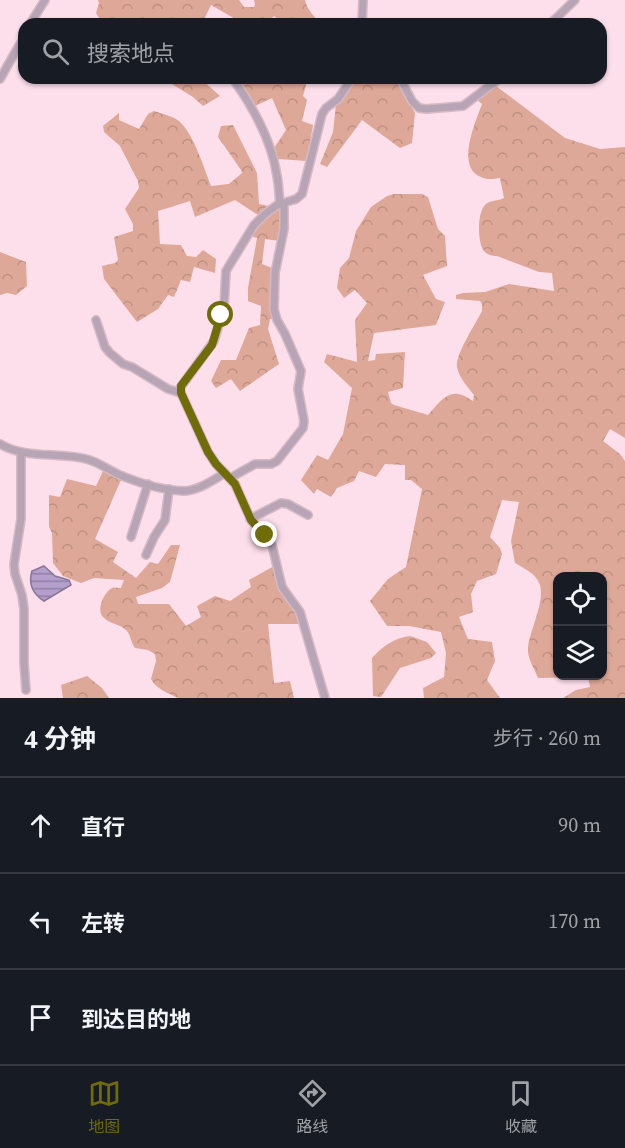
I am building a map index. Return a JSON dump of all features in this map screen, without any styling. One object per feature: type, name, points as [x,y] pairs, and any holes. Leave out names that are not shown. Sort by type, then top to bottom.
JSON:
[{"type":"street","points":[[34,18],[45,0]]},
{"type":"street","points":[[362,18],[363,0]]},
{"type":"street","points":[[556,18],[575,0]]},
{"type":"street","points":[[0,79],[18,46]]},
{"type":"street","points":[[0,444],[21,452],[86,459],[106,466],[120,475],[148,484],[168,489],[190,490],[255,464],[271,464],[277,461],[302,430],[304,423],[298,389],[301,371],[277,320],[273,306],[275,273],[284,230],[278,178],[269,147],[251,108],[235,84]]},
{"type":"street","points":[[325,698],[300,612],[282,587],[272,545],[250,519],[235,484],[208,452],[181,393],[181,386],[214,341],[224,307],[227,269],[254,225],[265,214],[302,194],[322,114],[338,99],[348,84]]},
{"type":"street","points":[[403,84],[412,101],[419,108],[426,109],[463,106],[492,84]]},
{"type":"street","points":[[96,320],[105,347],[123,364],[168,389],[181,393]]},
{"type":"street","points":[[21,452],[21,519],[14,564],[24,609],[26,690]]},
{"type":"street","points":[[131,537],[148,484]]},
{"type":"street","points":[[146,555],[165,520],[168,489]]},
{"type":"street","points":[[250,519],[281,503],[288,504],[308,515]]},
{"type":"green space","points":[[98,0],[239,0],[244,7],[254,7],[254,0],[305,0],[316,18],[276,18],[274,16],[272,18],[234,18],[211,5],[205,18],[99,18],[96,13]]},
{"type":"green space","points":[[172,84],[207,84],[220,96],[203,106]]},
{"type":"green space","points":[[306,84],[303,96],[307,100],[302,121],[313,125],[307,161],[278,159],[274,148],[286,130],[272,98],[253,107],[241,85]]},
{"type":"green space","points":[[352,84],[399,84],[415,113],[412,143],[400,148],[362,120],[327,167],[320,164],[333,132],[336,104]]},
{"type":"green space","points":[[496,86],[565,138],[600,149],[625,147],[625,438],[610,429],[603,441],[620,454],[625,461],[625,698],[563,698],[576,690],[590,687],[589,680],[607,680],[607,572],[553,572],[553,678],[538,678],[528,652],[540,605],[540,586],[532,574],[515,563],[511,541],[519,502],[502,500],[490,537],[500,548],[502,554],[496,574],[477,581],[471,594],[473,612],[459,617],[468,639],[492,642],[495,661],[487,680],[500,698],[424,698],[423,688],[444,677],[446,653],[441,632],[409,626],[387,626],[370,601],[388,579],[406,567],[422,489],[411,480],[405,480],[405,465],[385,464],[376,477],[359,471],[354,481],[337,488],[331,497],[317,489],[314,494],[301,480],[317,455],[328,460],[343,434],[352,388],[324,362],[327,354],[357,362],[355,320],[367,303],[355,290],[344,298],[337,288],[340,268],[349,258],[356,231],[371,207],[394,194],[422,194],[428,197],[438,229],[445,236],[447,266],[423,275],[436,299],[445,302],[436,325],[374,333],[368,361],[375,360],[376,354],[405,352],[403,388],[388,392],[391,403],[394,405],[428,415],[443,399],[453,394],[465,396],[473,401],[474,395],[460,375],[457,362],[462,347],[482,311],[482,304],[480,301],[456,299],[456,295],[485,292],[509,284],[554,291],[552,273],[539,272],[490,255],[482,247],[479,227],[483,208],[488,203],[504,198],[500,178],[483,178],[473,172],[469,164],[468,154],[472,132],[482,104],[476,99]]},
{"type":"green space","points":[[154,111],[175,118],[185,128],[198,152],[211,186],[229,184],[242,173],[218,137],[221,126],[233,125],[257,173],[259,204],[269,206],[258,215],[235,200],[195,217],[190,201],[158,211],[160,244],[181,245],[187,256],[196,257],[203,250],[216,259],[215,273],[194,267],[190,282],[181,280],[174,297],[168,295],[158,309],[137,322],[104,279],[102,266],[118,260],[114,237],[133,231],[133,224],[125,209],[139,188],[138,181],[120,146],[104,132],[103,126],[119,113],[119,120],[139,129],[148,114]]},
{"type":"green space","points":[[279,208],[282,228],[280,241],[265,239],[262,264],[272,268],[274,319],[270,319],[268,329],[279,364],[240,391],[231,379],[216,388],[211,381],[221,360],[236,360],[249,328],[260,325],[261,306],[248,301],[248,288],[257,238],[251,236],[267,216]]},
{"type":"green space","points":[[0,252],[26,262],[27,286],[16,295],[7,293],[0,295]]},
{"type":"green space","points":[[104,469],[121,480],[95,539],[118,552],[113,562],[136,578],[150,562],[158,564],[171,545],[180,545],[170,582],[162,588],[136,597],[138,604],[169,604],[186,626],[201,617],[197,606],[215,596],[230,601],[251,587],[249,580],[274,566],[280,591],[295,609],[299,624],[268,624],[274,683],[290,681],[294,698],[178,698],[166,692],[151,679],[156,661],[155,654],[148,650],[135,648],[127,631],[101,614],[102,601],[106,593],[112,588],[121,588],[124,580],[94,578],[81,583],[63,576],[53,563],[52,533],[49,527],[49,495],[60,497],[67,479],[96,486]]},
{"type":"green space","points":[[410,636],[427,642],[436,653],[431,658],[400,668],[381,697],[373,696],[372,658],[389,643]]},
{"type":"green space","points":[[87,676],[102,688],[109,698],[63,698],[61,685]]},
{"type":"shaded area","points":[[44,566],[55,576],[69,580],[71,585],[44,601],[34,592],[31,580],[32,571]]},
{"type":"route","points":[[221,315],[212,345],[180,388],[208,452],[216,464],[231,478],[251,520],[265,535]]}]
